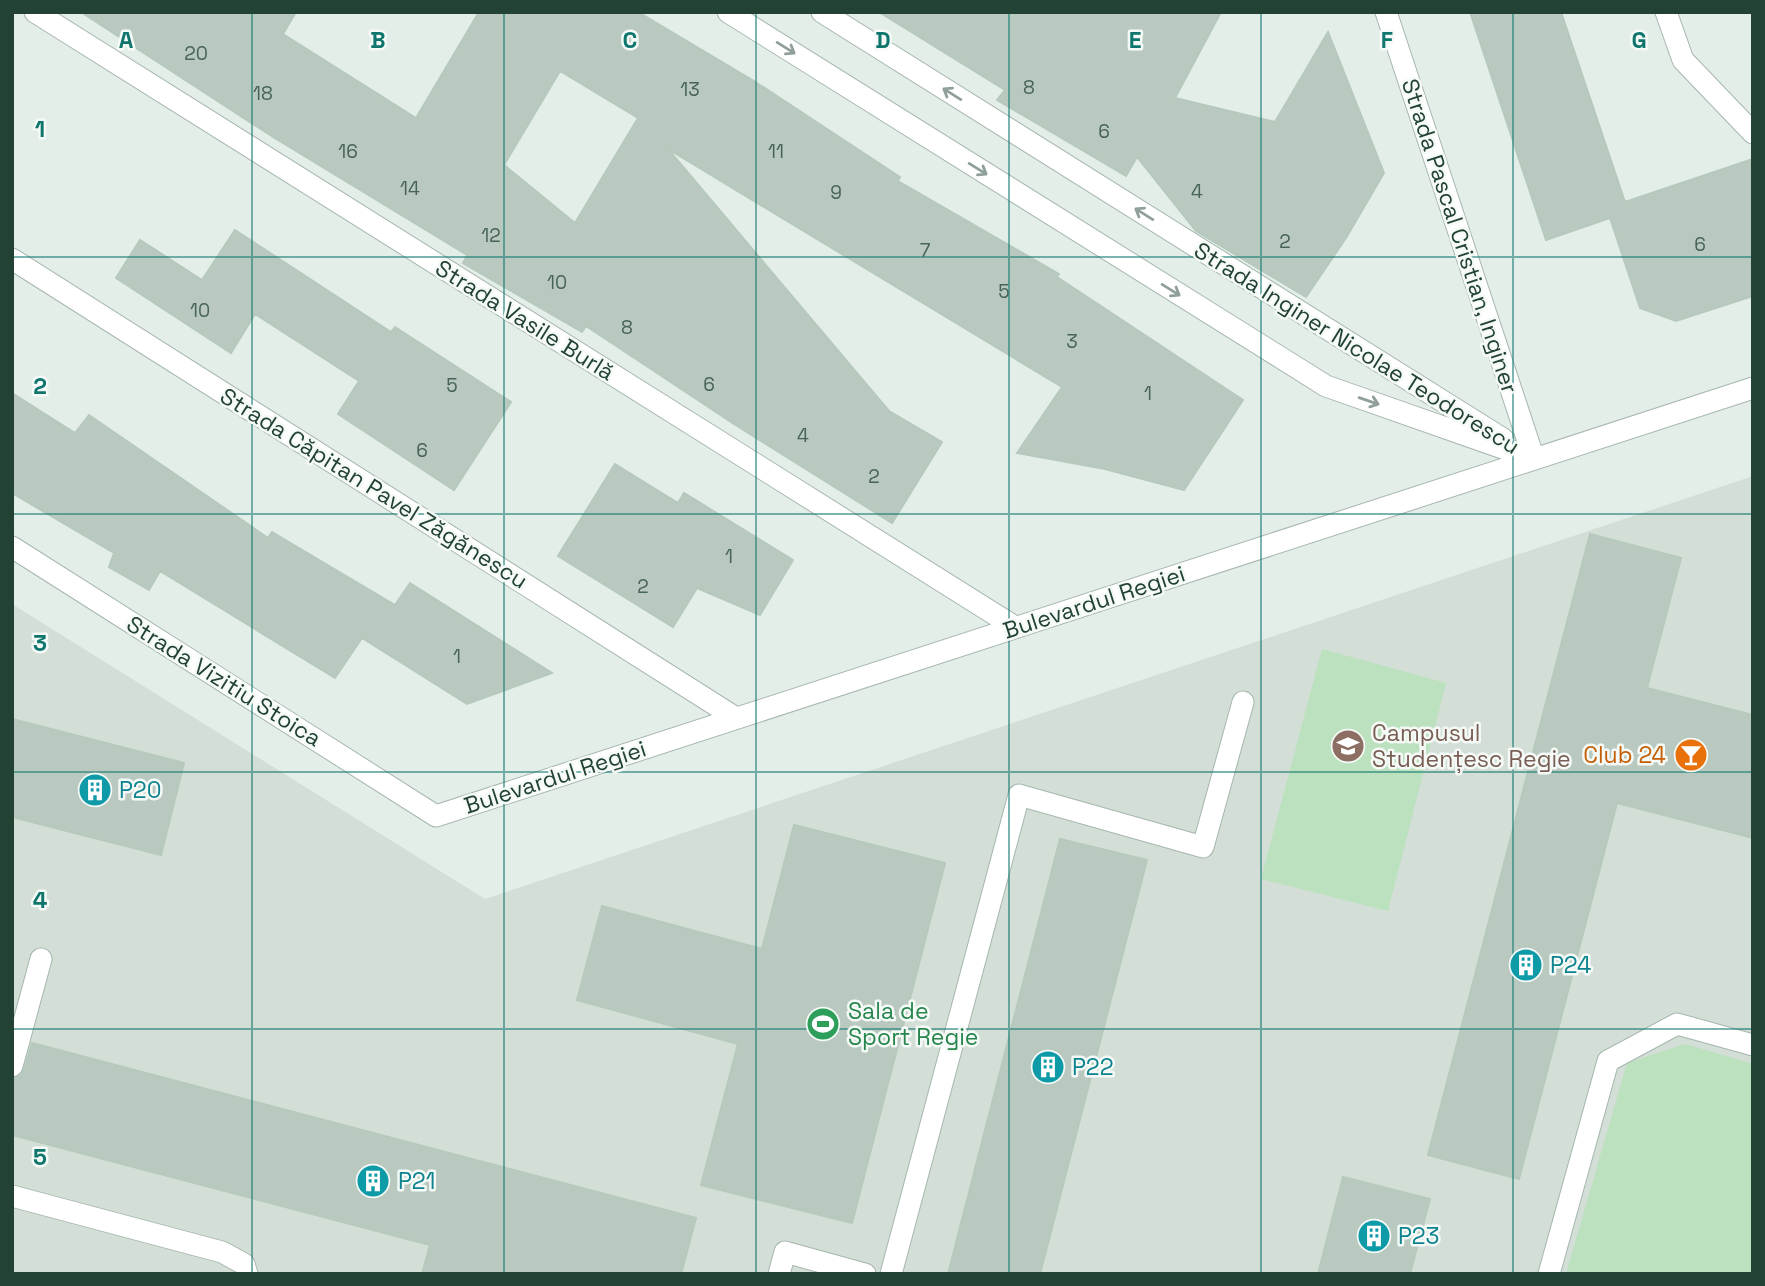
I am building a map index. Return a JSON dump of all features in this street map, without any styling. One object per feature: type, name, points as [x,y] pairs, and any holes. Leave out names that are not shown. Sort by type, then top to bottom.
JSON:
[{"type":"street","name":"Strada Vasile Burlă","points":[[35,12],[1015,627]]},
{"type":"street","name":"Strada Inginer Nicolae Teodorescu","points":[[728,12],[1326,386],[1534,459]]},
{"type":"street","name":"Strada Inginer Nicolae Teodorescu","points":[[822,12],[1534,459]]},
{"type":"street","name":"Strada Pascal Cristian, Inginer","points":[[1386,12],[1534,459]]},
{"type":"street","points":[[1665,12],[1683,60],[1753,133]]},
{"type":"street","name":"Strada Căpitan Pavel Zăgănescu","points":[[12,259],[736,718]]},
{"type":"street","name":"Bulevardul Regiei","points":[[436,816],[1753,388]]},
{"type":"street","name":"Strada Vizitiu Stoica","points":[[12,547],[436,816]]},
{"type":"street","points":[[891,1274],[1019,795],[1203,847],[1243,702]]},
{"type":"street","points":[[12,1066],[41,959]]},
{"type":"street","points":[[1549,1274],[1608,1061],[1676,1024],[1753,1045]]},
{"type":"street","points":[[12,1196],[222,1252],[244,1264],[247,1274]]},
{"type":"street","points":[[779,1274],[785,1252],[865,1274]]},
{"type":"shaded area","name":"Campusul Studențesc Regie","points":[[1753,476],[1753,1274],[12,1274],[12,604],[485,899]]},
{"type":"green space","points":[[1322,649],[1446,683],[1388,911],[1261,879]]},
{"type":"green space","points":[[1685,1044],[1753,1064],[1753,1274],[1566,1274],[1627,1063]]},
{"type":"building","points":[[81,12],[296,12],[283,34],[416,118],[479,12],[638,12],[754,81],[900,177],[898,181],[1059,274],[1057,277],[1243,400],[1184,490],[1105,469],[1017,453],[1062,387],[668,149],[889,411],[942,442],[892,523],[734,424],[586,326],[582,332],[463,263],[467,255],[273,137]],"holes":[[[560,71],[638,118],[575,223],[504,165]]]},
{"type":"building","points":[[879,12],[1221,12],[1175,98],[1275,122],[1328,32],[1384,173],[1346,238],[1306,297],[1196,231],[1137,157],[1126,176],[997,100],[1005,90]]},
{"type":"building","points":[[1470,12],[1561,12],[1625,202],[1753,159],[1753,296],[1676,321],[1640,308],[1610,218],[1546,240]]},
{"type":"building","points":[[235,230],[391,332],[395,327],[511,402],[454,490],[338,414],[359,381],[255,314],[231,353],[116,278],[140,240],[202,280]]},
{"type":"building","points":[[12,393],[75,433],[89,415],[268,538],[272,532],[395,605],[410,583],[552,673],[467,704],[362,638],[335,678],[160,571],[149,590],[109,567],[114,553],[12,493]]},
{"type":"building","points":[[615,464],[678,503],[684,493],[793,560],[760,615],[697,588],[673,627],[558,556]]},
{"type":"building","name":"P24","points":[[1590,534],[1681,558],[1647,688],[1753,715],[1753,838],[1617,803],[1519,1179],[1428,1155]]},
{"type":"building","name":"P20","points":[[12,719],[184,763],[161,855],[12,817]]},
{"type":"building","name":"Sala de Sport Regie","points":[[794,825],[945,863],[852,1223],[701,1185],[738,1044],[577,1000],[602,906],[762,949]]},
{"type":"building","name":"P22","points":[[1060,839],[1147,860],[1040,1274],[948,1274]]},
{"type":"building","name":"P21","points":[[32,1043],[696,1218],[681,1274],[422,1274],[430,1245],[12,1135],[12,1079],[21,1076]]},
{"type":"building","name":"P23","points":[[1343,1177],[1430,1199],[1410,1274],[1318,1274]]},
{"type":"place","name":"Campusul Studențesc Regie","points":[[1348,746]]},
{"type":"place","name":"Club 24","points":[[1691,755]]},
{"type":"place","name":"P20","points":[[95,790]]},
{"type":"place","name":"P24","points":[[1526,965]]},
{"type":"place","name":"Sala de Sport Regie","points":[[823,1024]]},
{"type":"place","name":"P22","points":[[1048,1067]]},
{"type":"place","name":"P21","points":[[373,1181]]},
{"type":"place","name":"P23","points":[[1374,1236]]}]
